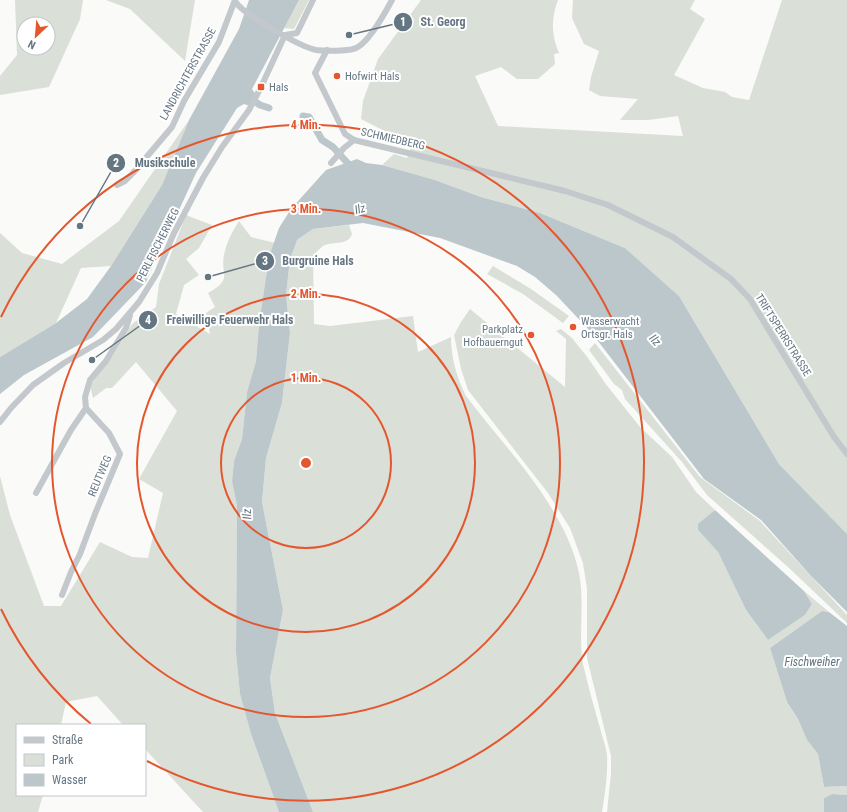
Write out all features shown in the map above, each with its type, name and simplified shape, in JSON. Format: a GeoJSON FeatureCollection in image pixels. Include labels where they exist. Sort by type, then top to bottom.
{"type":"FeatureCollection","features":[{"type":"Feature","properties":{"kind":"street"},"geometry":{"type":"LineString","coordinates":[[285,35],[297,33],[313,0]]}},
{"type":"Feature","properties":{"kind":"street"},"geometry":{"type":"LineString","coordinates":[[235,1],[241,9],[285,35],[315,50],[348,50],[358,47],[382,20],[392,0]]}},
{"type":"Feature","properties":{"kind":"street","name":"LANDRICHTERSTRASSE"},"geometry":{"type":"LineString","coordinates":[[117,186],[133,173],[172,127],[184,100],[219,42],[235,1]]}},
{"type":"Feature","properties":{"kind":"street","name":"PERLFISCHERWEG"},"geometry":{"type":"LineString","coordinates":[[0,422],[33,385],[64,363],[103,340],[116,330],[132,310],[157,273],[174,233],[203,178],[222,147],[249,110],[285,35]]}},
{"type":"Feature","properties":{"kind":"street","name":"SCHMIEDBERG"},"geometry":{"type":"LineString","coordinates":[[327,50],[315,73],[345,134],[354,140],[458,165]]}},
{"type":"Feature","properties":{"kind":"street"},"geometry":{"type":"LineString","coordinates":[[331,163],[344,148],[354,140]]}},
{"type":"Feature","properties":{"kind":"street","name":"TRIFTSPERRSTRASSE"},"geometry":{"type":"LineString","coordinates":[[458,165],[565,191],[608,205],[673,237],[707,260],[731,279],[750,299],[834,437],[847,454]]}},
{"type":"Feature","properties":{"kind":"street"},"geometry":{"type":"LineString","coordinates":[[36,493],[71,430],[86,408],[85,397],[90,380],[106,361],[120,338],[132,310]]}},
{"type":"Feature","properties":{"kind":"street","name":"REUTWEG"},"geometry":{"type":"LineString","coordinates":[[62,595],[120,454],[109,433],[86,408]]}},
{"type":"Feature","properties":{"kind":"green space"},"geometry":{"type":"Polygon","coordinates":[[[15,0],[83,0],[80,19],[49,87],[0,95],[0,76],[16,56],[56,56],[56,16],[16,16],[16,28],[15,0]]]}},
{"type":"Feature","properties":{"kind":"green space"},"geometry":{"type":"Polygon","coordinates":[[[106,0],[195,0],[185,61],[130,9],[106,0]]]}},
{"type":"Feature","properties":{"kind":"green space"},"geometry":{"type":"Polygon","coordinates":[[[299,0],[309,0],[294,29],[284,28],[299,0]]]}},
{"type":"Feature","properties":{"kind":"green space"},"geometry":{"type":"Polygon","coordinates":[[[421,0],[558,0],[553,20],[554,40],[559,53],[554,54],[555,64],[538,79],[517,79],[501,67],[475,76],[498,126],[683,136],[678,116],[648,120],[620,120],[638,99],[600,96],[589,90],[591,77],[599,51],[584,44],[572,18],[573,0],[695,0],[690,9],[705,19],[674,75],[703,88],[725,92],[732,97],[749,100],[782,0],[847,0],[847,534],[779,464],[679,296],[625,248],[540,213],[481,197],[435,180],[382,165],[394,154],[407,158],[412,145],[361,119],[363,101],[378,59],[421,0]]]}},
{"type":"Feature","properties":{"kind":"green space"},"geometry":{"type":"Polygon","coordinates":[[[189,120],[162,185],[111,266],[81,268],[56,323],[0,357],[0,233],[22,253],[62,264],[119,221],[189,120]]]}},
{"type":"Feature","properties":{"kind":"green space"},"geometry":{"type":"Polygon","coordinates":[[[186,215],[212,225],[199,248],[186,259],[199,275],[184,285],[176,314],[210,334],[206,313],[215,307],[208,293],[221,284],[223,280],[225,250],[239,221],[251,237],[275,243],[269,257],[259,324],[256,361],[247,392],[242,439],[234,461],[232,481],[237,506],[236,653],[240,694],[251,734],[279,812],[203,812],[146,750],[146,724],[122,724],[97,696],[66,702],[61,724],[16,724],[16,796],[43,796],[38,812],[0,812],[0,476],[10,515],[44,606],[61,606],[100,542],[132,557],[148,558],[163,493],[139,479],[177,411],[136,362],[112,388],[106,388],[93,398],[90,385],[112,357],[132,324],[156,307],[159,284],[186,215]]]}},
{"type":"Feature","properties":{"kind":"green space"},"geometry":{"type":"Polygon","coordinates":[[[349,225],[352,234],[347,241],[327,244],[313,255],[314,324],[330,326],[413,316],[418,352],[451,337],[455,368],[466,396],[516,458],[548,502],[572,549],[581,584],[581,642],[583,664],[607,755],[607,776],[602,812],[313,812],[275,713],[270,678],[283,610],[262,502],[266,458],[282,403],[290,333],[286,295],[290,259],[293,249],[297,240],[313,229],[349,225]]]}},
{"type":"Feature","properties":{"kind":"green space"},"geometry":{"type":"Polygon","coordinates":[[[493,266],[531,289],[569,316],[563,323],[523,294],[487,274],[493,266]]]}},
{"type":"Feature","properties":{"kind":"green space"},"geometry":{"type":"Polygon","coordinates":[[[470,309],[565,387],[566,339],[556,331],[561,329],[572,338],[640,427],[672,457],[696,492],[715,510],[699,524],[698,530],[718,552],[746,610],[768,640],[805,615],[812,604],[804,591],[829,612],[822,611],[770,648],[787,702],[798,719],[807,740],[818,754],[824,787],[847,786],[847,795],[832,794],[824,798],[824,812],[607,812],[611,773],[611,756],[587,658],[587,589],[583,563],[570,528],[548,493],[468,390],[461,369],[454,335],[470,309]]]}},
{"type":"Feature","properties":{"kind":"green space"},"geometry":{"type":"Polygon","coordinates":[[[595,343],[700,477],[760,521],[847,615],[847,623],[789,568],[707,495],[682,462],[625,399],[622,390],[614,384],[589,350],[595,343]]]}},
{"type":"Feature","properties":{"kind":"water"},"geometry":{"type":"Polygon","coordinates":[[[249,0],[299,0],[252,89],[256,95],[250,106],[244,104],[237,108],[196,173],[146,282],[93,337],[24,375],[0,394],[0,357],[56,323],[87,299],[111,266],[162,185],[189,120],[239,29],[249,0]]]}},
{"type":"Feature","properties":{"kind":"water","name":"Ilz"},"geometry":{"type":"Polygon","coordinates":[[[357,159],[366,163],[382,165],[435,180],[481,197],[540,213],[625,248],[679,296],[779,464],[847,534],[847,612],[811,576],[761,520],[704,479],[591,332],[556,295],[535,277],[517,266],[440,238],[363,223],[313,229],[297,240],[290,259],[286,295],[290,333],[282,403],[266,458],[262,502],[283,610],[270,678],[275,713],[313,812],[279,812],[251,734],[240,694],[236,653],[237,506],[232,481],[234,461],[242,439],[247,392],[256,361],[259,324],[269,257],[279,228],[291,209],[326,170],[357,159]]]}},
{"type":"Feature","properties":{"kind":"water","name":"Fischweiher"},"geometry":{"type":"Polygon","coordinates":[[[715,510],[804,591],[812,604],[805,615],[768,640],[746,610],[718,552],[698,530],[698,524],[715,510]]]}},
{"type":"Feature","properties":{"kind":"water","name":"Fischweiher"},"geometry":{"type":"Polygon","coordinates":[[[822,611],[829,612],[847,626],[847,786],[824,787],[818,754],[807,740],[798,719],[787,702],[770,648],[822,611]]]}},
{"type":"Feature","properties":{"kind":"water"},"geometry":{"type":"Polygon","coordinates":[[[832,794],[847,795],[847,812],[824,812],[824,798],[832,794]]]}},
{"type":"Feature","properties":{"kind":"waterway"},"geometry":{"type":"LineString","coordinates":[[248,97],[260,105],[269,108]]}},
{"type":"Feature","properties":{"kind":"waterway"},"geometry":{"type":"LineString","coordinates":[[303,116],[309,117],[322,140],[333,147],[353,169]]}},
{"type":"Feature","properties":{"kind":"place","name":"St. Georg"},"geometry":{"type":"Point","coordinates":[349,35]}},
{"type":"Feature","properties":{"kind":"place","name":"Hofwirt Hals"},"geometry":{"type":"Point","coordinates":[337,76]}},
{"type":"Feature","properties":{"kind":"place","name":"Hals"},"geometry":{"type":"Point","coordinates":[261,87]}},
{"type":"Feature","properties":{"kind":"place","name":"Musikschule"},"geometry":{"type":"Point","coordinates":[80,226]}},
{"type":"Feature","properties":{"kind":"place","name":"Burgruine Hals"},"geometry":{"type":"Point","coordinates":[208,277]}},
{"type":"Feature","properties":{"kind":"place","name":"Wasserwacht Ortsgr. Hals"},"geometry":{"type":"Point","coordinates":[573,327]}},
{"type":"Feature","properties":{"kind":"place","name":"Parkplatz Hofbauerngut"},"geometry":{"type":"Point","coordinates":[531,335]}},
{"type":"Feature","properties":{"kind":"place","name":"Freiwillige Feuerwehr Hals"},"geometry":{"type":"Point","coordinates":[92,360]}}]}
